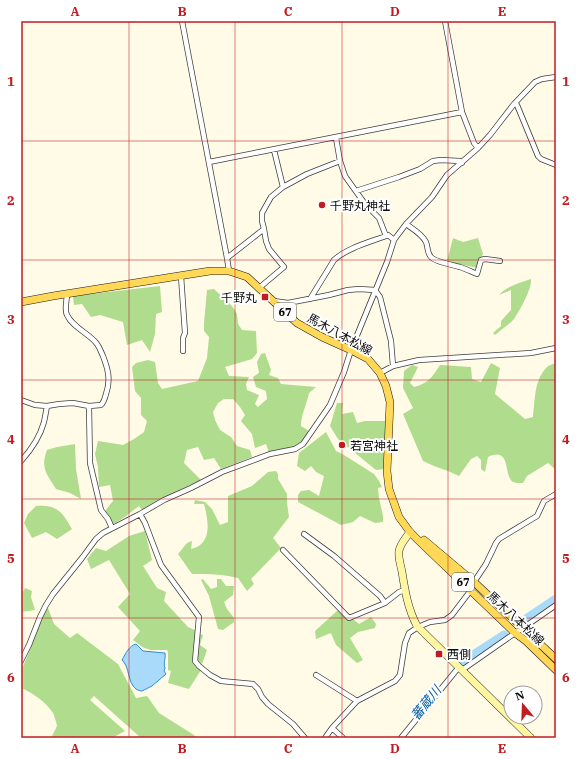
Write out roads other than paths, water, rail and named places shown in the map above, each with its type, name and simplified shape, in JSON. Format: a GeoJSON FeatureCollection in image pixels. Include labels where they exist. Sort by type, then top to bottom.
{"type":"FeatureCollection","features":[{"type":"Feature","properties":{"kind":"main road","name":"馬木八本松線"},"geometry":{"type":"LineString","coordinates":[[21,302],[210,271],[229,271],[247,277],[297,323],[368,359],[380,373],[386,386],[390,402],[387,472],[389,489],[399,517],[410,532],[515,633],[526,641],[556,670]]}},
{"type":"Feature","properties":{"kind":"main road","name":"馬木八本松線"},"geometry":{"type":"LineString","coordinates":[[410,532],[423,539],[474,582],[556,659]]}},
{"type":"Feature","properties":{"kind":"street"},"geometry":{"type":"LineString","coordinates":[[182,21],[229,271]]}},
{"type":"Feature","properties":{"kind":"street"},"geometry":{"type":"LineString","coordinates":[[445,21],[462,112],[474,143],[478,148]]}},
{"type":"Feature","properties":{"kind":"street"},"geometry":{"type":"LineString","coordinates":[[21,661],[46,605],[96,539],[112,528],[164,500],[222,472],[270,454],[295,449],[302,444],[330,405],[394,240],[406,224],[432,197],[447,175],[478,148],[515,103],[535,82],[542,79],[556,77]]}},
{"type":"Feature","properties":{"kind":"street"},"geometry":{"type":"LineString","coordinates":[[515,103],[538,156],[541,159],[556,165]]}},
{"type":"Feature","properties":{"kind":"street"},"geometry":{"type":"LineString","coordinates":[[209,162],[462,112]]}},
{"type":"Feature","properties":{"kind":"street"},"geometry":{"type":"LineString","coordinates":[[336,138],[340,161],[345,176],[365,204],[379,218],[386,236]]}},
{"type":"Feature","properties":{"kind":"street"},"geometry":{"type":"LineString","coordinates":[[274,150],[283,187]]}},
{"type":"Feature","properties":{"kind":"street"},"geometry":{"type":"LineString","coordinates":[[356,191],[420,169],[433,161],[441,160],[462,163]]}},
{"type":"Feature","properties":{"kind":"street"},"geometry":{"type":"LineString","coordinates":[[259,288],[284,267],[269,249],[262,221],[262,213],[271,197],[283,187],[307,174],[340,161]]}},
{"type":"Feature","properties":{"kind":"street"},"geometry":{"type":"LineString","coordinates":[[406,224],[423,237],[427,243],[431,257],[441,262],[462,267],[477,274],[481,260],[485,258],[500,261]]}},
{"type":"Feature","properties":{"kind":"street"},"geometry":{"type":"LineString","coordinates":[[227,258],[264,229]]}},
{"type":"Feature","properties":{"kind":"street"},"geometry":{"type":"LineString","coordinates":[[310,298],[334,260],[338,257],[388,235],[394,240]]}},
{"type":"Feature","properties":{"kind":"street"},"geometry":{"type":"LineString","coordinates":[[181,276],[185,333],[183,338],[183,351]]}},
{"type":"Feature","properties":{"kind":"street"},"geometry":{"type":"LineString","coordinates":[[273,301],[288,303],[348,290],[375,290]]}},
{"type":"Feature","properties":{"kind":"street"},"geometry":{"type":"LineString","coordinates":[[375,290],[380,297],[391,341],[393,366]]}},
{"type":"Feature","properties":{"kind":"street"},"geometry":{"type":"LineString","coordinates":[[21,400],[35,405],[47,406],[73,403],[88,406],[101,405],[104,402],[108,388],[109,376],[106,366],[97,344],[75,326],[66,314],[66,294]]}},
{"type":"Feature","properties":{"kind":"street"},"geometry":{"type":"LineString","coordinates":[[380,373],[393,366],[419,360],[531,353],[556,348]]}},
{"type":"Feature","properties":{"kind":"street"},"geometry":{"type":"LineString","coordinates":[[21,461],[33,448],[44,423],[47,406]]}},
{"type":"Feature","properties":{"kind":"street"},"geometry":{"type":"LineString","coordinates":[[88,406],[90,464],[100,510],[108,519],[112,528]]}},
{"type":"Feature","properties":{"kind":"street"},"geometry":{"type":"LineString","coordinates":[[474,582],[486,564],[496,543],[537,516],[544,501],[556,494]]}},
{"type":"Feature","properties":{"kind":"street"},"geometry":{"type":"LineString","coordinates":[[140,514],[161,565],[199,617],[195,660],[199,666],[210,675],[221,681],[253,684],[258,688],[262,697],[268,704],[293,724],[304,738]]}},
{"type":"Feature","properties":{"kind":"street"},"geometry":{"type":"LineString","coordinates":[[410,532],[399,551],[406,597],[413,618],[418,627],[531,738]]}},
{"type":"Feature","properties":{"kind":"street"},"geometry":{"type":"LineString","coordinates":[[304,534],[334,556],[380,596],[385,603]]}},
{"type":"Feature","properties":{"kind":"street"},"geometry":{"type":"LineString","coordinates":[[283,550],[349,618],[385,603],[399,592],[405,590]]}},
{"type":"Feature","properties":{"kind":"street"},"geometry":{"type":"LineString","coordinates":[[325,738],[332,728],[357,701],[395,681],[400,674],[408,633],[430,622],[445,620],[452,615],[471,590]]}},
{"type":"Feature","properties":{"kind":"street"},"geometry":{"type":"LineString","coordinates":[[401,738],[461,669],[556,606]]}},
{"type":"Feature","properties":{"kind":"street"},"geometry":{"type":"LineString","coordinates":[[316,675],[357,701]]}},
{"type":"Feature","properties":{"kind":"street"},"geometry":{"type":"LineString","coordinates":[[332,728],[343,738]]}},
{"type":"Feature","properties":{"kind":"water"},"geometry":{"type":"Polygon","coordinates":[[[136,644],[143,651],[165,653],[164,671],[166,674],[152,686],[142,691],[133,686],[125,663],[122,660],[126,652],[136,644]]]}},
{"type":"Feature","properties":{"kind":"waterway","name":"蕃蔵川"},"geometry":{"type":"LineString","coordinates":[[526,619],[556,599]]}},
{"type":"Feature","properties":{"kind":"waterway","name":"蕃蔵川"},"geometry":{"type":"LineString","coordinates":[[464,661],[504,635]]}},
{"type":"Feature","properties":{"kind":"place","name":"千野丸神社"},"geometry":{"type":"Point","coordinates":[322,205]}},
{"type":"Feature","properties":{"kind":"place","name":"千野丸"},"geometry":{"type":"Point","coordinates":[265,297]}},
{"type":"Feature","properties":{"kind":"place","name":"若宮神社"},"geometry":{"type":"Point","coordinates":[342,445]}},
{"type":"Feature","properties":{"kind":"place","name":"西側"},"geometry":{"type":"Point","coordinates":[439,654]}}]}
